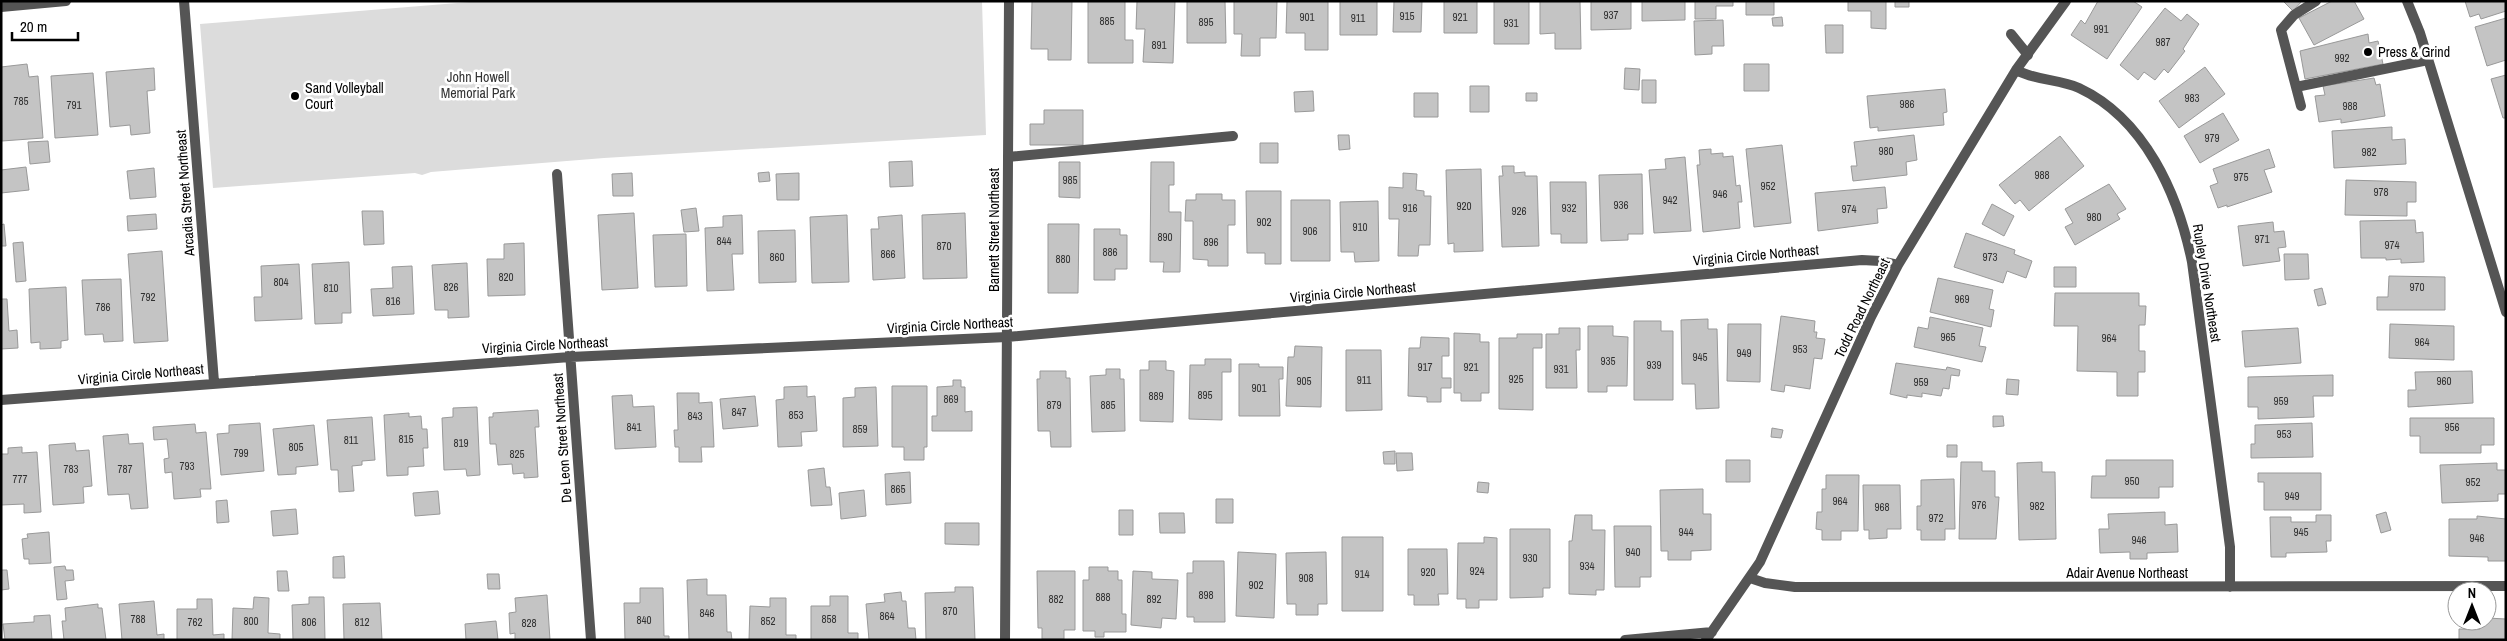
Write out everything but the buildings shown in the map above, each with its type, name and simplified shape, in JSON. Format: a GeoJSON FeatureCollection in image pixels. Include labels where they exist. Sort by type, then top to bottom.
{"type":"FeatureCollection","features":[{"type":"Feature","properties":{"kind":"street"},"geometry":{"type":"LineString","coordinates":[[1,7],[66,1]]}},
{"type":"Feature","properties":{"kind":"street","name":"Arcadia Street Northeast"},"geometry":{"type":"LineString","coordinates":[[184,1],[214,382]]}},
{"type":"Feature","properties":{"kind":"street","name":"Barnett Street Northeast"},"geometry":{"type":"LineString","coordinates":[[1005,640],[1009,1]]}},
{"type":"Feature","properties":{"kind":"street","name":"Todd Road Northeast"},"geometry":{"type":"LineString","coordinates":[[1709,636],[1760,562],[1871,317],[1898,265],[2016,70],[2066,1]]}},
{"type":"Feature","properties":{"kind":"street"},"geometry":{"type":"LineString","coordinates":[[2301,106],[2281,30],[2294,15],[2316,1]]}},
{"type":"Feature","properties":{"kind":"street"},"geometry":{"type":"LineString","coordinates":[[2407,1],[2428,60],[2506,312]]}},
{"type":"Feature","properties":{"kind":"street"},"geometry":{"type":"LineString","coordinates":[[2012,34],[2028,54]]}},
{"type":"Feature","properties":{"kind":"street"},"geometry":{"type":"LineString","coordinates":[[2296,87],[2428,60]]}},
{"type":"Feature","properties":{"kind":"street","name":"Rupley Drive Northeast"},"geometry":{"type":"LineString","coordinates":[[2016,70],[2031,78],[2077,87],[2106,102],[2146,147],[2163,174],[2175,200],[2186,230],[2192,262],[2230,547],[2230,587]]}},
{"type":"Feature","properties":{"kind":"street"},"geometry":{"type":"LineString","coordinates":[[1008,157],[1233,136]]}},
{"type":"Feature","properties":{"kind":"street","name":"De Leon Street Northeast"},"geometry":{"type":"LineString","coordinates":[[557,174],[592,640]]}},
{"type":"Feature","properties":{"kind":"street","name":"Virginia Circle Northeast"},"geometry":{"type":"LineString","coordinates":[[1,400],[214,382],[570,356],[1007,337],[1862,260],[1880,260],[1898,265]]}},
{"type":"Feature","properties":{"kind":"street","name":"Adair Avenue Northeast"},"geometry":{"type":"LineString","coordinates":[[1750,578],[1764,583],[1795,587],[2506,586]]}},
{"type":"Feature","properties":{"kind":"street"},"geometry":{"type":"LineString","coordinates":[[1625,640],[1709,636]]}},
{"type":"Feature","properties":{"kind":"green space","name":"John Howell Memorial Park"},"geometry":{"type":"Polygon","coordinates":[[[482,1],[982,1],[986,135],[604,158],[431,172],[422,175],[415,173],[213,188],[200,24],[482,1]]]}},
{"type":"Feature","properties":{"kind":"place","name":"Press & Grind"},"geometry":{"type":"Point","coordinates":[2368,52]}},
{"type":"Feature","properties":{"kind":"place","name":"Sand Volleyball Court"},"geometry":{"type":"Point","coordinates":[295,96]}}]}
